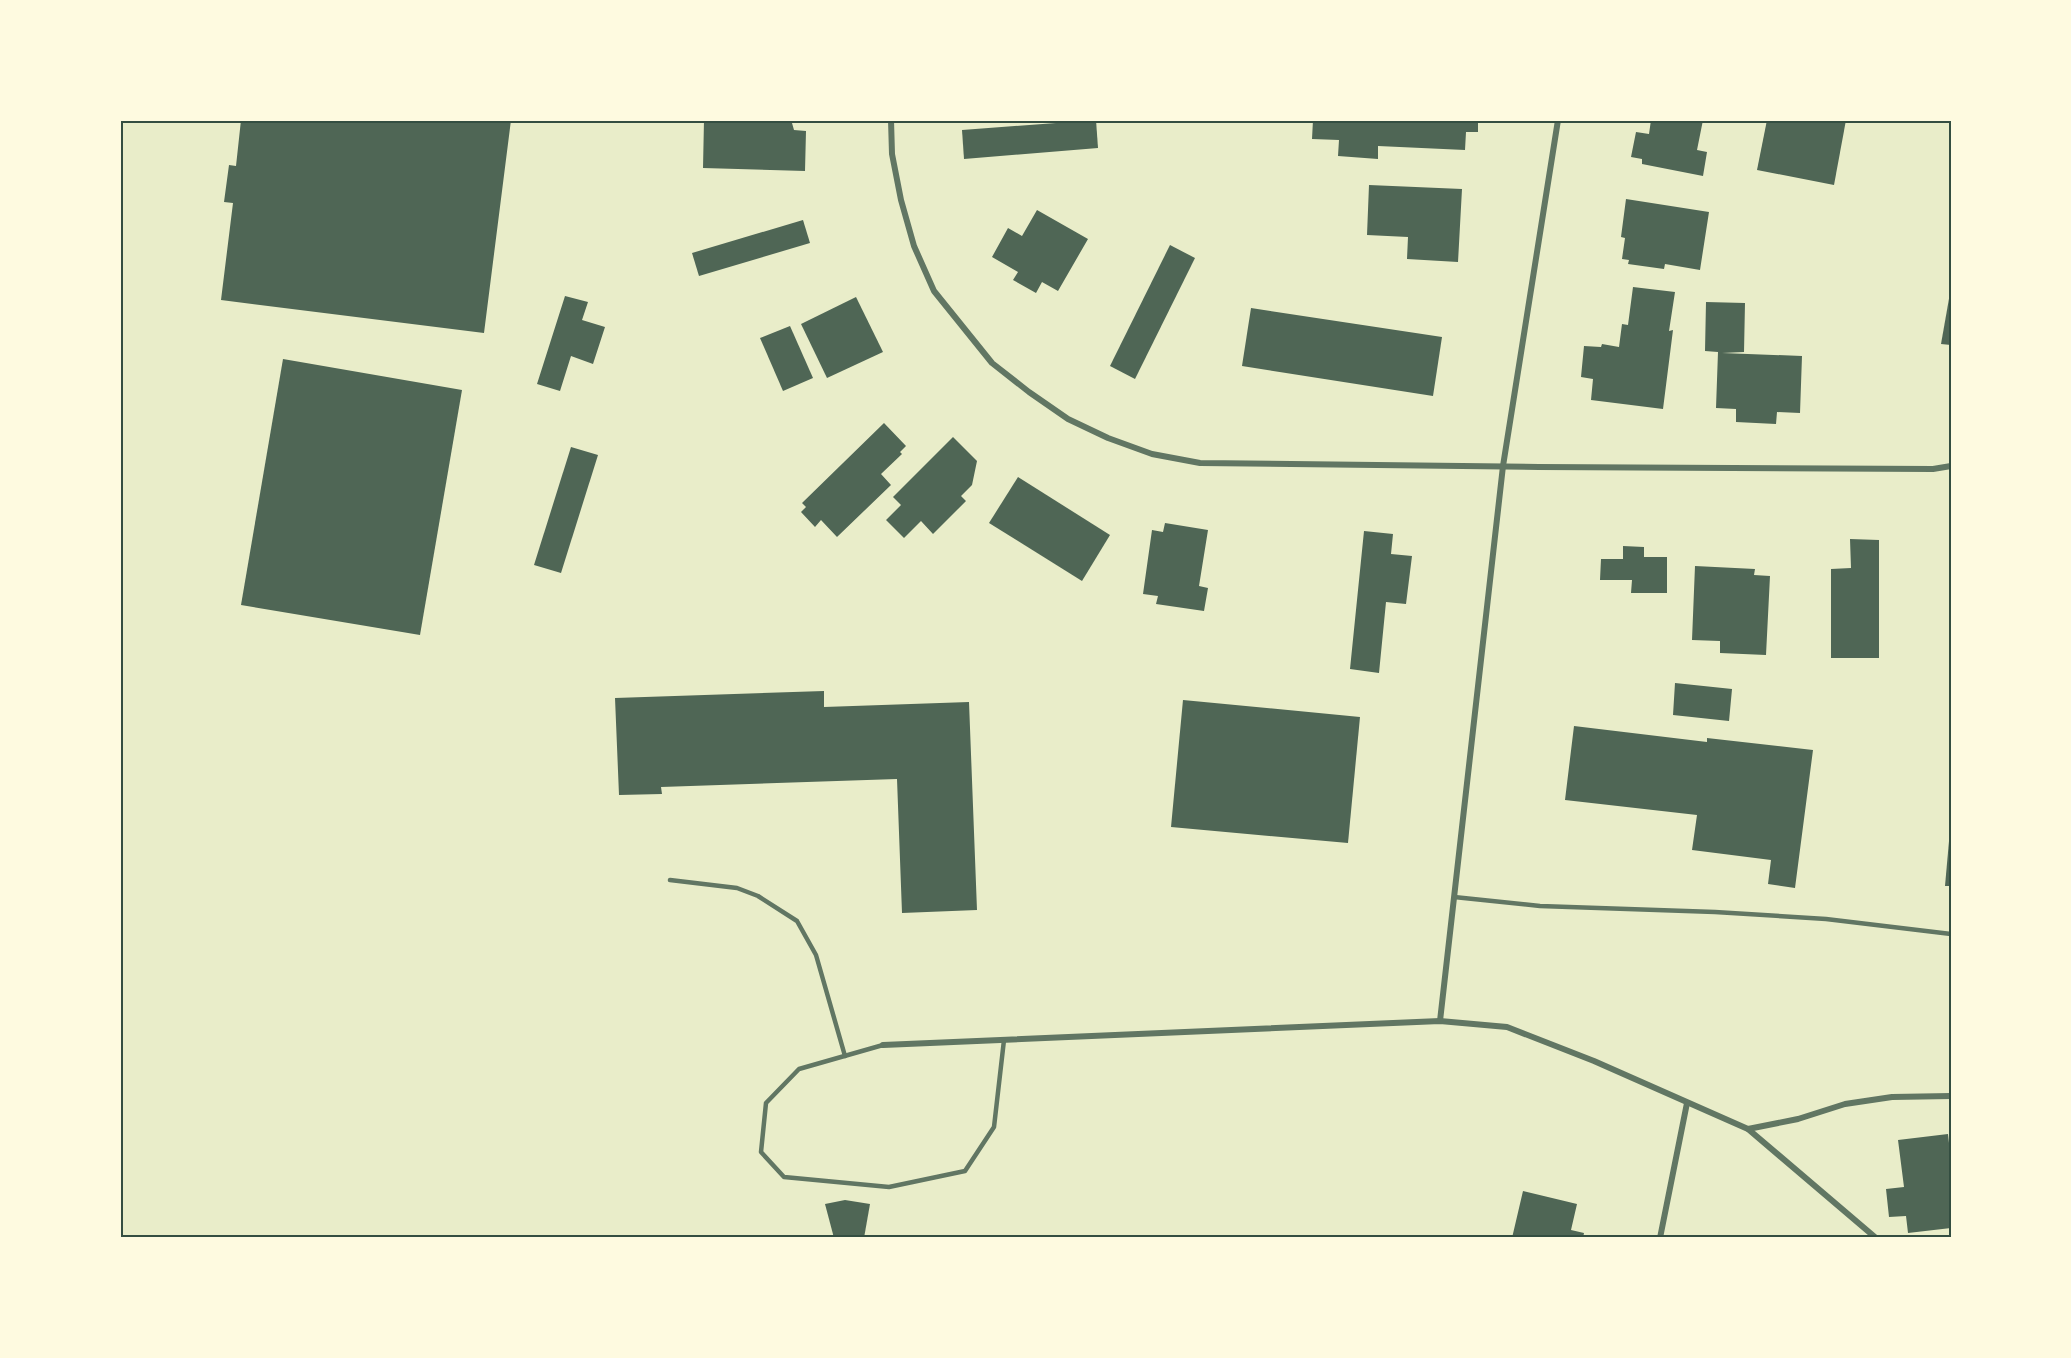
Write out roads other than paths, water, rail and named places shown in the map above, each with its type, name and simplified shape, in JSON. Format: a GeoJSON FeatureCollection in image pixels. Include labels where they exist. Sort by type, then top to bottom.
{"type":"FeatureCollection","features":[{"type":"Feature","properties":{"kind":"street"},"geometry":{"type":"LineString","coordinates":[[891,120],[892,154],[901,200],[914,246],[934,291],[992,363],[1029,392],[1068,419],[1108,438],[1152,454],[1200,463],[1934,470],[1951,466]]}},
{"type":"Feature","properties":{"kind":"street"},"geometry":{"type":"LineString","coordinates":[[1440,1021],[1503,466],[1558,120]]}},
{"type":"Feature","properties":{"kind":"street"},"geometry":{"type":"LineString","coordinates":[[883,1045],[1440,1021],[1507,1027],[1594,1061],[1748,1129],[1876,1238]]}},
{"type":"Feature","properties":{"kind":"street"},"geometry":{"type":"LineString","coordinates":[[1748,1129],[1798,1119],[1845,1104],[1892,1097],[1951,1096]]}},
{"type":"Feature","properties":{"kind":"street"},"geometry":{"type":"LineString","coordinates":[[1660,1238],[1687,1103]]}},
{"type":"Feature","properties":{"kind":"lane"},"geometry":{"type":"LineString","coordinates":[[670,880],[737,888],[758,896],[797,921],[816,955],[845,1056]]}},
{"type":"Feature","properties":{"kind":"lane"},"geometry":{"type":"LineString","coordinates":[[1455,897],[1540,906],[1715,912],[1826,919],[1951,934]]}},
{"type":"Feature","properties":{"kind":"lane"},"geometry":{"type":"LineString","coordinates":[[883,1045],[799,1069],[766,1103],[761,1152],[784,1177],[889,1187],[965,1171],[993,1127],[1004,1040]]}}]}
